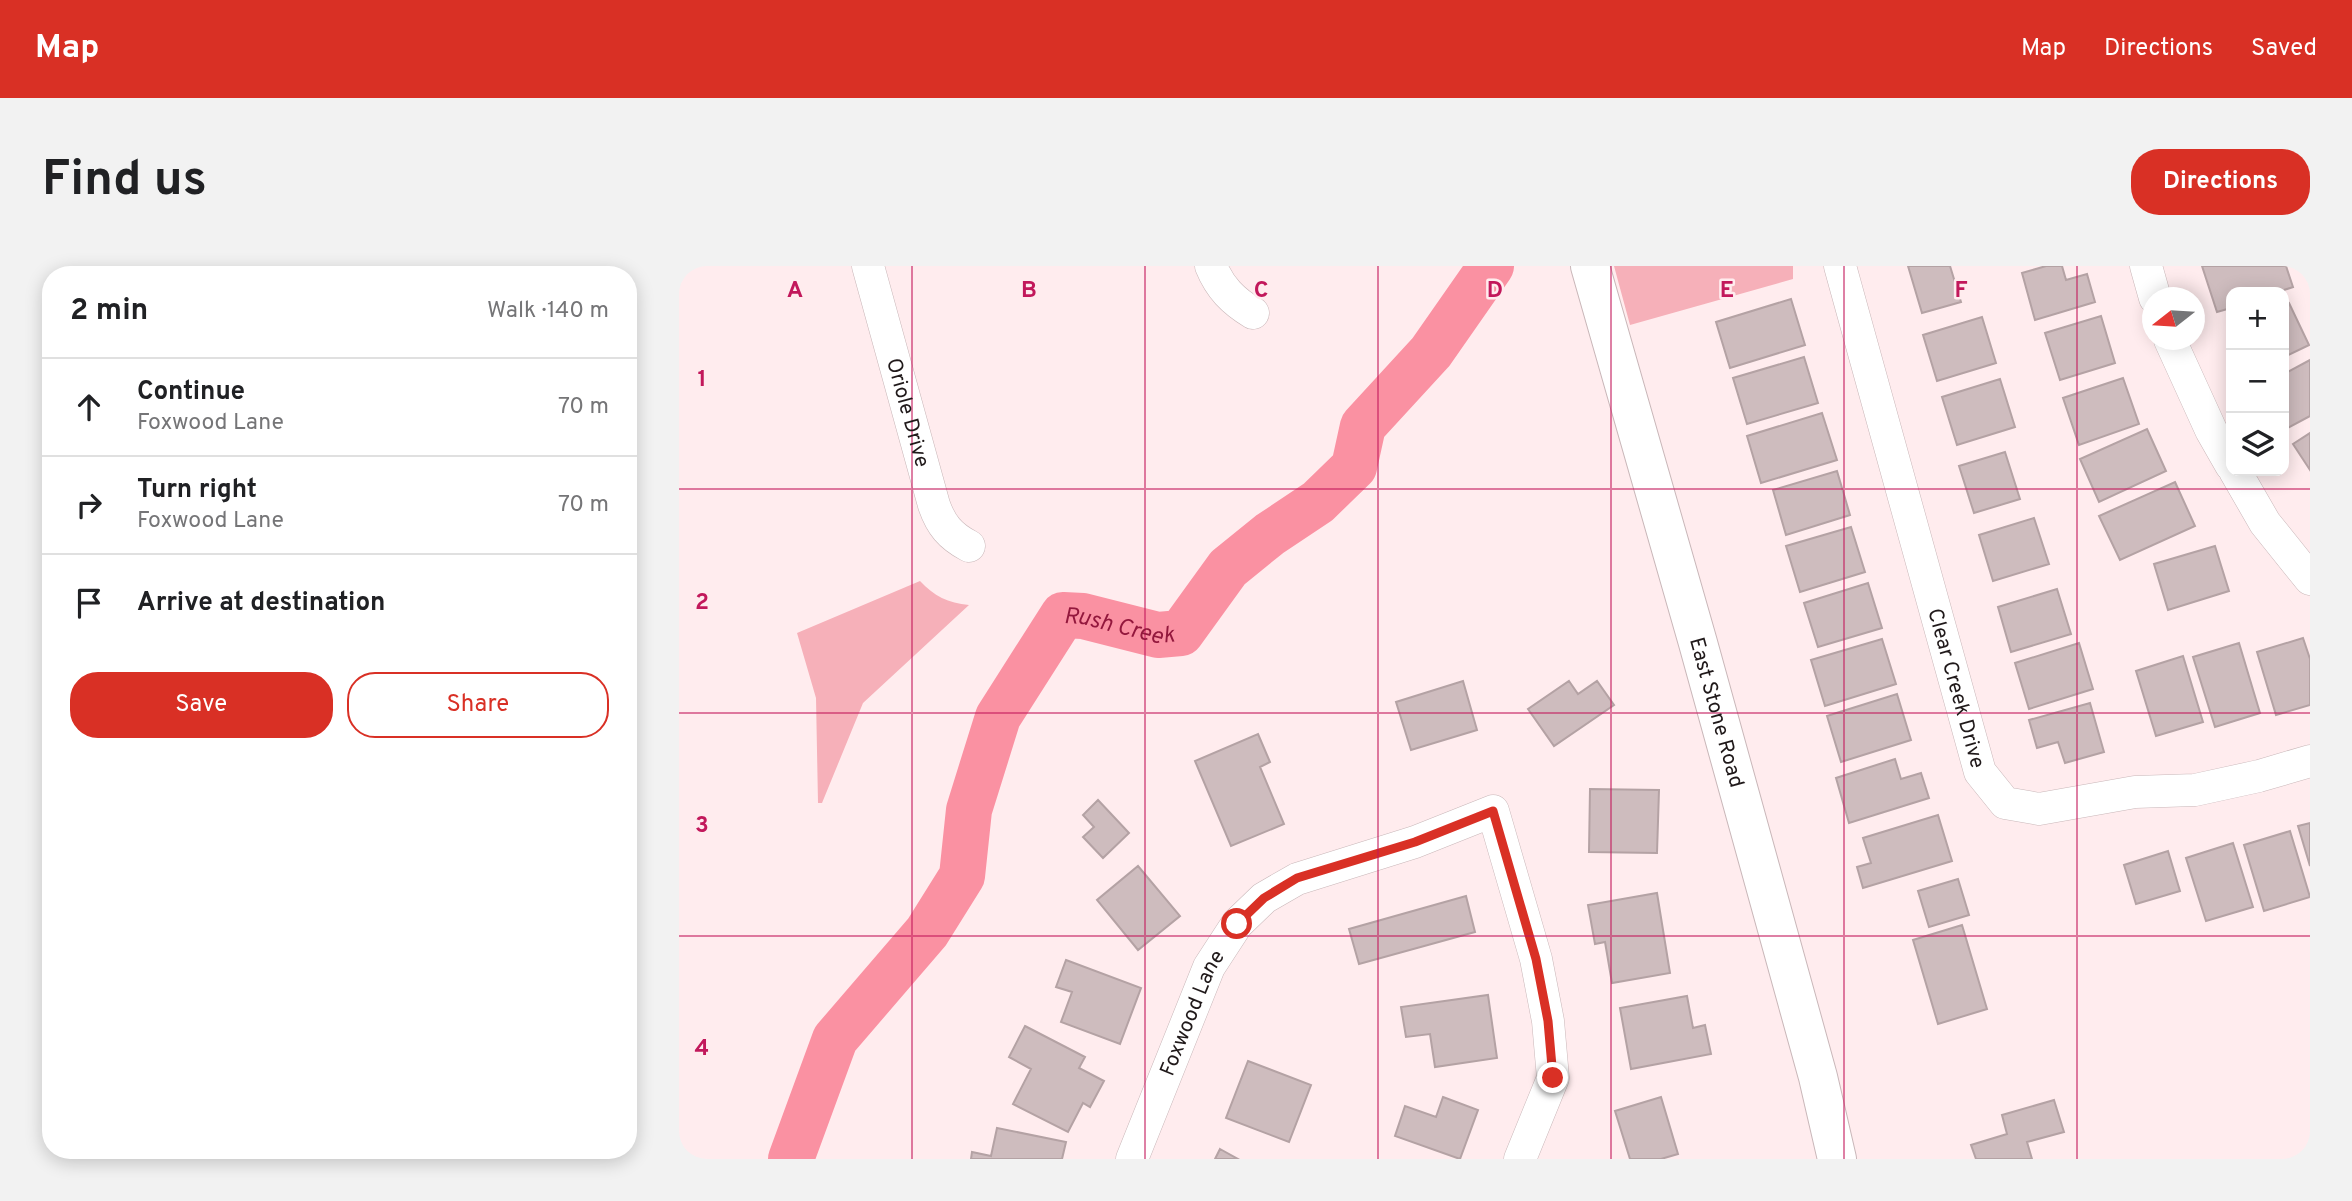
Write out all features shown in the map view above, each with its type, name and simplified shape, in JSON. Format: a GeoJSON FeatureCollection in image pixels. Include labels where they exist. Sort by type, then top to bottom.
{"type":"FeatureCollection","features":[{"type":"Feature","properties":{"kind":"main road","name":"East Stone Road"},"geometry":{"type":"LineString","coordinates":[[1590,266],[1702,656],[1818,1077],[1837,1159]]}},
{"type":"Feature","properties":{"kind":"street","name":"Oriole Drive"},"geometry":{"type":"LineString","coordinates":[[868,266],[937,513],[948,532],[969,546]]}},
{"type":"Feature","properties":{"kind":"street"},"geometry":{"type":"LineString","coordinates":[[1211,266],[1217,281],[1227,294],[1253,313]]}},
{"type":"Feature","properties":{"kind":"street","name":"Clear Creek Drive"},"geometry":{"type":"LineString","coordinates":[[1840,266],[1980,772],[2005,803],[2039,808],[2135,792],[2195,790],[2310,761]]}},
{"type":"Feature","properties":{"kind":"street"},"geometry":{"type":"LineString","coordinates":[[2146,266],[2152,287]]}},
{"type":"Feature","properties":{"kind":"street"},"geometry":{"type":"LineString","coordinates":[[2175,350],[2226,456]]}},
{"type":"Feature","properties":{"kind":"street"},"geometry":{"type":"LineString","coordinates":[[2238,476],[2265,523],[2310,579]]}},
{"type":"Feature","properties":{"kind":"street","name":"Foxwood Lane"},"geometry":{"type":"LineString","coordinates":[[1132,1159],[1209,967],[1237,924],[1264,898],[1297,878],[1415,842],[1493,811],[1536,959],[1548,1021],[1553,1078],[1520,1159]]}},
{"type":"Feature","properties":{"kind":"shaded area"},"geometry":{"type":"Polygon","coordinates":[[[1614,266],[1793,266],[1793,279],[1630,325],[1614,266]]]}},
{"type":"Feature","properties":{"kind":"shaded area"},"geometry":{"type":"Polygon","coordinates":[[[920,581],[942,598],[969,605],[863,703],[822,803],[818,803],[816,698],[797,633],[920,581]]]}},
{"type":"Feature","properties":{"kind":"building"},"geometry":{"type":"Polygon","coordinates":[[[1908,266],[1950,266],[1961,302],[1922,313],[1908,266]]]}},
{"type":"Feature","properties":{"kind":"building"},"geometry":{"type":"Polygon","coordinates":[[[2046,266],[2062,266],[2066,280],[2087,274],[2095,302],[2035,320],[2022,273],[2046,266]]]}},
{"type":"Feature","properties":{"kind":"building"},"geometry":{"type":"Polygon","coordinates":[[[2202,266],[2286,266],[2293,287],[2226,287],[2226,309],[2217,312],[2202,266]]]}},
{"type":"Feature","properties":{"kind":"building"},"geometry":{"type":"Polygon","coordinates":[[[1791,299],[1805,345],[1730,368],[1716,322],[1791,299]]]}},
{"type":"Feature","properties":{"kind":"building"},"geometry":{"type":"Polygon","coordinates":[[[2289,303],[2309,345],[2289,355],[2289,303]]]}},
{"type":"Feature","properties":{"kind":"building"},"geometry":{"type":"Polygon","coordinates":[[[2101,316],[2115,363],[2060,380],[2045,333],[2101,316]]]}},
{"type":"Feature","properties":{"kind":"building"},"geometry":{"type":"Polygon","coordinates":[[[1982,317],[1996,363],[1937,381],[1923,335],[1982,317]]]}},
{"type":"Feature","properties":{"kind":"building"},"geometry":{"type":"Polygon","coordinates":[[[1804,357],[1818,403],[1747,424],[1733,378],[1804,357]]]}},
{"type":"Feature","properties":{"kind":"building"},"geometry":{"type":"Polygon","coordinates":[[[2310,360],[2310,416],[2289,427],[2289,413],[2289,371],[2310,360]]]}},
{"type":"Feature","properties":{"kind":"building"},"geometry":{"type":"Polygon","coordinates":[[[2123,378],[2139,424],[2079,445],[2063,398],[2123,378]]]}},
{"type":"Feature","properties":{"kind":"building"},"geometry":{"type":"Polygon","coordinates":[[[2000,379],[2015,427],[1957,445],[1942,397],[2000,379]]]}},
{"type":"Feature","properties":{"kind":"building"},"geometry":{"type":"Polygon","coordinates":[[[1822,413],[1837,460],[1761,483],[1747,436],[1822,413]]]}},
{"type":"Feature","properties":{"kind":"building"},"geometry":{"type":"Polygon","coordinates":[[[2147,429],[2166,471],[2099,502],[2080,459],[2147,429]]]}},
{"type":"Feature","properties":{"kind":"building"},"geometry":{"type":"Polygon","coordinates":[[[2310,433],[2310,470],[2293,444],[2310,433]]]}},
{"type":"Feature","properties":{"kind":"building"},"geometry":{"type":"Polygon","coordinates":[[[2005,452],[2020,499],[1974,513],[1959,466],[2005,452]]]}},
{"type":"Feature","properties":{"kind":"building"},"geometry":{"type":"Polygon","coordinates":[[[1837,471],[1850,515],[1786,535],[1773,490],[1837,471]]]}},
{"type":"Feature","properties":{"kind":"building"},"geometry":{"type":"Polygon","coordinates":[[[2175,482],[2195,526],[2120,560],[2099,516],[2175,482]]]}},
{"type":"Feature","properties":{"kind":"building"},"geometry":{"type":"Polygon","coordinates":[[[2034,518],[2049,564],[1993,581],[1979,535],[2034,518]]]}},
{"type":"Feature","properties":{"kind":"building"},"geometry":{"type":"Polygon","coordinates":[[[1851,527],[1865,572],[1800,592],[1786,546],[1851,527]]]}},
{"type":"Feature","properties":{"kind":"building"},"geometry":{"type":"Polygon","coordinates":[[[2215,546],[2229,591],[2168,610],[2154,564],[2215,546]]]}},
{"type":"Feature","properties":{"kind":"building"},"geometry":{"type":"Polygon","coordinates":[[[1868,583],[1882,628],[1818,647],[1804,603],[1868,583]]]}},
{"type":"Feature","properties":{"kind":"building"},"geometry":{"type":"Polygon","coordinates":[[[2057,589],[2071,634],[2011,652],[1998,607],[2057,589]]]}},
{"type":"Feature","properties":{"kind":"building"},"geometry":{"type":"Polygon","coordinates":[[[2303,638],[2310,659],[2310,705],[2276,715],[2257,652],[2303,638]]]}},
{"type":"Feature","properties":{"kind":"building"},"geometry":{"type":"Polygon","coordinates":[[[1882,639],[1896,684],[1825,706],[1811,660],[1882,639]]]}},
{"type":"Feature","properties":{"kind":"building"},"geometry":{"type":"Polygon","coordinates":[[[2079,643],[2093,689],[2029,709],[2015,663],[2079,643]]]}},
{"type":"Feature","properties":{"kind":"building"},"geometry":{"type":"Polygon","coordinates":[[[2239,643],[2260,713],[2215,727],[2193,657],[2239,643]]]}},
{"type":"Feature","properties":{"kind":"building"},"geometry":{"type":"Polygon","coordinates":[[[2183,656],[2203,722],[2156,736],[2136,671],[2183,656]]]}},
{"type":"Feature","properties":{"kind":"building"},"geometry":{"type":"Polygon","coordinates":[[[1463,681],[1477,730],[1411,750],[1396,702],[1463,681]]]}},
{"type":"Feature","properties":{"kind":"building"},"geometry":{"type":"Polygon","coordinates":[[[1569,681],[1578,694],[1597,681],[1614,705],[1554,746],[1528,709],[1569,681]]]}},
{"type":"Feature","properties":{"kind":"building"},"geometry":{"type":"Polygon","coordinates":[[[1897,694],[1911,740],[1841,762],[1827,716],[1897,694]]]}},
{"type":"Feature","properties":{"kind":"building"},"geometry":{"type":"Polygon","coordinates":[[[2090,703],[2104,752],[2065,763],[2058,742],[2037,748],[2029,720],[2090,703]]]}},
{"type":"Feature","properties":{"kind":"building"},"geometry":{"type":"Polygon","coordinates":[[[1258,734],[1270,762],[1260,767],[1284,824],[1231,846],[1195,761],[1258,734]]]}},
{"type":"Feature","properties":{"kind":"building"},"geometry":{"type":"Polygon","coordinates":[[[1895,759],[1901,779],[1921,773],[1929,798],[1849,823],[1836,778],[1895,759]]]}},
{"type":"Feature","properties":{"kind":"building"},"geometry":{"type":"Polygon","coordinates":[[[1590,789],[1659,790],[1657,853],[1589,852],[1590,789]]]}},
{"type":"Feature","properties":{"kind":"building"},"geometry":{"type":"Polygon","coordinates":[[[1098,800],[1129,833],[1103,858],[1083,837],[1094,827],[1083,815],[1098,800]]]}},
{"type":"Feature","properties":{"kind":"building"},"geometry":{"type":"Polygon","coordinates":[[[1938,815],[1952,861],[1863,888],[1857,867],[1871,863],[1863,838],[1938,815]]]}},
{"type":"Feature","properties":{"kind":"building"},"geometry":{"type":"Polygon","coordinates":[[[2310,823],[2310,866],[2298,826],[2310,823]]]}},
{"type":"Feature","properties":{"kind":"building"},"geometry":{"type":"Polygon","coordinates":[[[2290,831],[2310,897],[2264,911],[2244,845],[2290,831]]]}},
{"type":"Feature","properties":{"kind":"building"},"geometry":{"type":"Polygon","coordinates":[[[2233,843],[2253,907],[2206,921],[2186,858],[2233,843]]]}},
{"type":"Feature","properties":{"kind":"building"},"geometry":{"type":"Polygon","coordinates":[[[2168,851],[2180,891],[2136,904],[2124,865],[2168,851]]]}},
{"type":"Feature","properties":{"kind":"building"},"geometry":{"type":"Polygon","coordinates":[[[1138,866],[1180,916],[1138,950],[1097,900],[1138,866]]]}},
{"type":"Feature","properties":{"kind":"building"},"geometry":{"type":"Polygon","coordinates":[[[1958,879],[1969,915],[1929,927],[1918,891],[1958,879]]]}},
{"type":"Feature","properties":{"kind":"building"},"geometry":{"type":"Polygon","coordinates":[[[1657,893],[1670,973],[1612,983],[1605,942],[1595,944],[1588,905],[1657,893]]]}},
{"type":"Feature","properties":{"kind":"building"},"geometry":{"type":"Polygon","coordinates":[[[1466,896],[1475,932],[1359,964],[1349,929],[1466,896]]]}},
{"type":"Feature","properties":{"kind":"building"},"geometry":{"type":"Polygon","coordinates":[[[1962,925],[1987,1009],[1938,1024],[1913,940],[1962,925]]]}},
{"type":"Feature","properties":{"kind":"building"},"geometry":{"type":"Polygon","coordinates":[[[1066,960],[1141,988],[1120,1044],[1061,1022],[1072,992],[1056,987],[1066,960]]]}},
{"type":"Feature","properties":{"kind":"building"},"geometry":{"type":"Polygon","coordinates":[[[1488,995],[1497,1058],[1435,1067],[1430,1034],[1406,1037],[1401,1007],[1488,995]]]}},
{"type":"Feature","properties":{"kind":"building"},"geometry":{"type":"Polygon","coordinates":[[[1687,996],[1693,1028],[1705,1025],[1711,1054],[1631,1069],[1620,1008],[1687,996]]]}},
{"type":"Feature","properties":{"kind":"building"},"geometry":{"type":"Polygon","coordinates":[[[1025,1026],[1085,1057],[1079,1068],[1104,1081],[1090,1107],[1083,1103],[1068,1132],[1013,1104],[1031,1069],[1009,1057],[1025,1026]]]}},
{"type":"Feature","properties":{"kind":"building"},"geometry":{"type":"Polygon","coordinates":[[[1248,1061],[1311,1085],[1289,1142],[1226,1118],[1248,1061]]]}},
{"type":"Feature","properties":{"kind":"building"},"geometry":{"type":"Polygon","coordinates":[[[1443,1097],[1478,1110],[1460,1159],[1395,1136],[1405,1106],[1436,1117],[1443,1097]]]}},
{"type":"Feature","properties":{"kind":"building"},"geometry":{"type":"Polygon","coordinates":[[[1661,1097],[1678,1154],[1661,1159],[1630,1159],[1615,1111],[1661,1097]]]}},
{"type":"Feature","properties":{"kind":"building"},"geometry":{"type":"Polygon","coordinates":[[[2054,1100],[2064,1132],[2027,1142],[2032,1159],[1976,1159],[1971,1145],[2007,1134],[2002,1115],[2054,1100]]]}},
{"type":"Feature","properties":{"kind":"building"},"geometry":{"type":"Polygon","coordinates":[[[997,1128],[1066,1142],[1062,1159],[971,1159],[972,1152],[991,1156],[997,1128]]]}},
{"type":"Feature","properties":{"kind":"building"},"geometry":{"type":"Polygon","coordinates":[[[1220,1149],[1238,1159],[1215,1159],[1220,1149]]]}},
{"type":"Feature","properties":{"kind":"waterway","name":"Rush Creek"},"geometry":{"type":"LineString","coordinates":[[791,1159],[835,1039],[927,932],[962,876],[969,810],[998,717],[1063,615],[1083,616],[1158,635],[1181,633],[1228,568],[1270,534],[1318,502],[1354,467],[1363,426],[1431,352],[1491,266]]}},
{"type":"Feature","properties":{"kind":"route"},"geometry":{"type":"LineString","coordinates":[[1237,924],[1264,898],[1297,878],[1415,842],[1493,811],[1536,959],[1548,1021],[1553,1078]]}}]}
